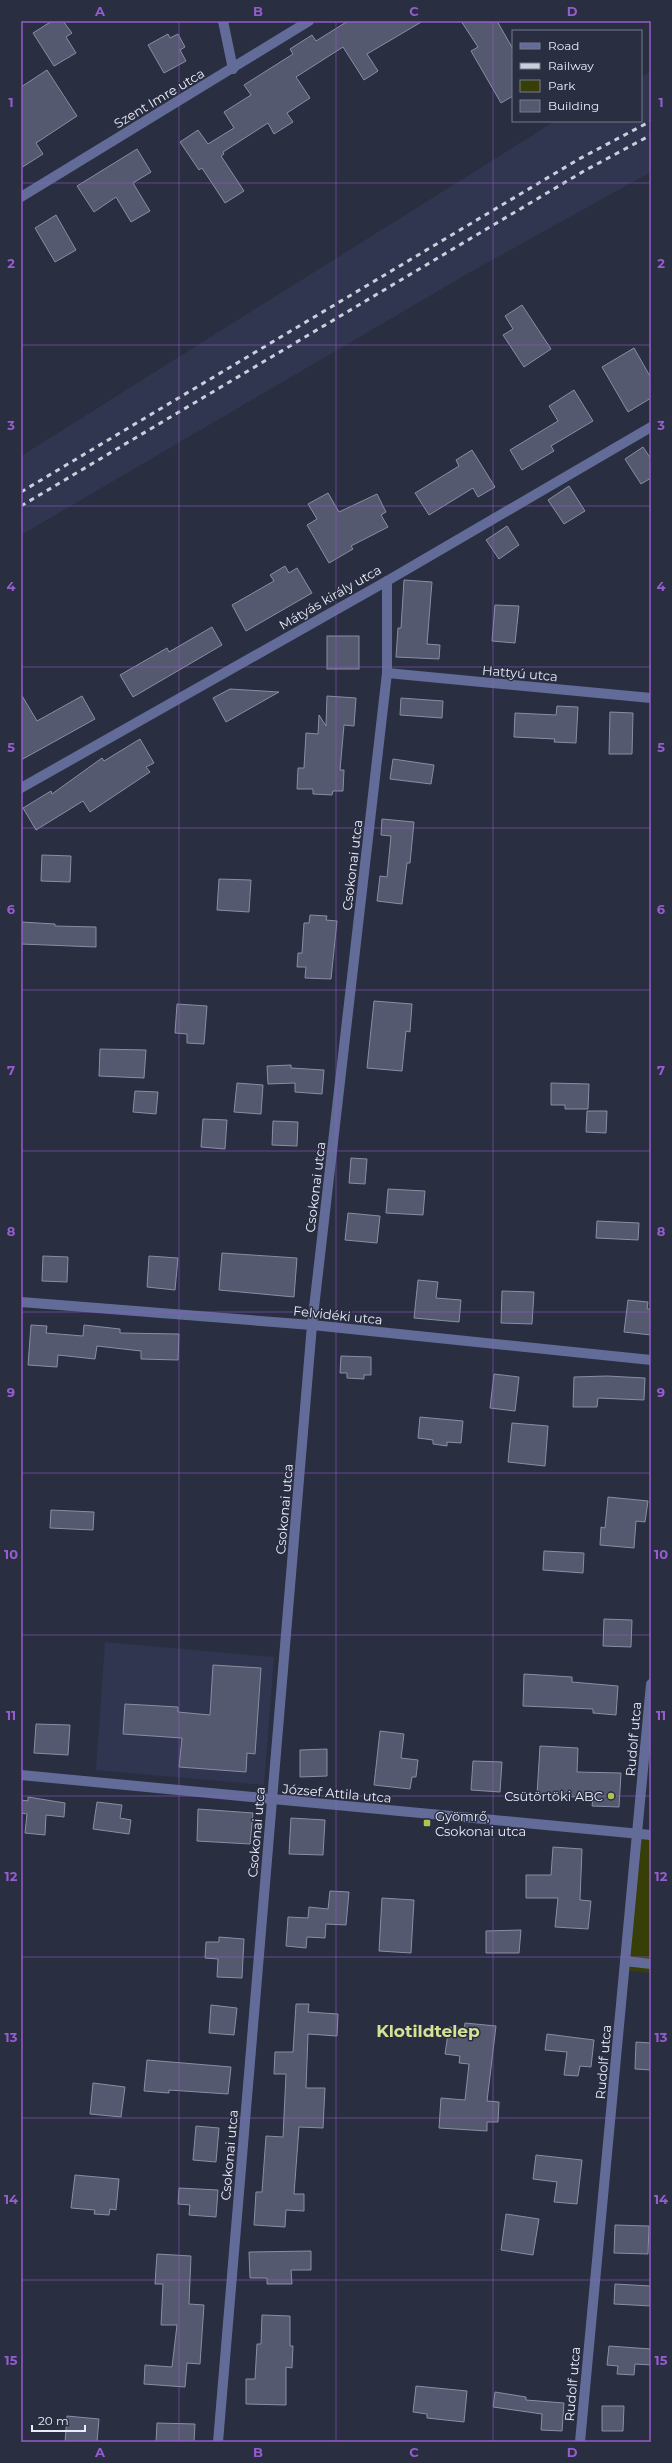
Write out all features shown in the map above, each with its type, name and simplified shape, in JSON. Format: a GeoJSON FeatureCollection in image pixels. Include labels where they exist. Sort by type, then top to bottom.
{"type":"FeatureCollection","features":[{"type":"Feature","properties":{"kind":"street"},"geometry":{"type":"LineString","coordinates":[[223,21],[233,69]]}},
{"type":"Feature","properties":{"kind":"street","name":"Szent Imre utca"},"geometry":{"type":"LineString","coordinates":[[21,197],[233,69],[309,21]]}},
{"type":"Feature","properties":{"kind":"street","name":"Mátyás király utca"},"geometry":{"type":"LineString","coordinates":[[21,788],[387,581],[651,427]]}},
{"type":"Feature","properties":{"kind":"street","name":"Csokonai utca"},"geometry":{"type":"LineString","coordinates":[[218,2442],[312,1325],[387,673],[387,581]]}},
{"type":"Feature","properties":{"kind":"street","name":"Hattyú utca"},"geometry":{"type":"LineString","coordinates":[[387,673],[651,698]]}},
{"type":"Feature","properties":{"kind":"street","name":"Felvidéki utca"},"geometry":{"type":"LineString","coordinates":[[21,1302],[312,1325],[651,1360]]}},
{"type":"Feature","properties":{"kind":"street","name":"Rudolf utca"},"geometry":{"type":"LineString","coordinates":[[580,2442],[651,1684]]}},
{"type":"Feature","properties":{"kind":"street","name":"József Attila utca"},"geometry":{"type":"LineString","coordinates":[[21,1775],[651,1835]]}},
{"type":"Feature","properties":{"kind":"street"},"geometry":{"type":"LineString","coordinates":[[625,1961],[651,1964]]}},
{"type":"Feature","properties":{"kind":"shaded area"},"geometry":{"type":"Polygon","coordinates":[[[651,72],[651,172],[474,270],[21,535],[21,456],[553,122],[642,122],[642,76],[651,72]]]}},
{"type":"Feature","properties":{"kind":"shaded area"},"geometry":{"type":"Polygon","coordinates":[[[105,1642],[274,1657],[264,1785],[96,1770],[105,1642]]]}},
{"type":"Feature","properties":{"kind":"green space"},"geometry":{"type":"Polygon","coordinates":[[[637,1833],[651,1835],[651,1973],[624,1970],[637,1833]]]}},
{"type":"Feature","properties":{"kind":"building"},"geometry":{"type":"Polygon","coordinates":[[[52,21],[63,21],[72,33],[66,37],[76,53],[54,66],[33,33],[52,21]]]}},
{"type":"Feature","properties":{"kind":"building"},"geometry":{"type":"Polygon","coordinates":[[[348,21],[423,21],[367,54],[378,71],[364,80],[343,47],[296,77],[310,98],[287,113],[293,122],[274,134],[268,123],[223,152],[224,154],[221,156],[244,191],[225,203],[202,168],[199,170],[180,142],[198,130],[208,144],[234,128],[224,112],[251,95],[244,85],[293,54],[290,49],[312,35],[316,41],[348,21]]]}},
{"type":"Feature","properties":{"kind":"building"},"geometry":{"type":"Polygon","coordinates":[[[461,21],[497,21],[512,47],[512,97],[501,103],[471,51],[478,47],[461,21]]]}},
{"type":"Feature","properties":{"kind":"building"},"geometry":{"type":"Polygon","coordinates":[[[168,34],[170,38],[178,34],[185,47],[180,50],[186,61],[164,73],[148,45],[168,34]]]}},
{"type":"Feature","properties":{"kind":"building"},"geometry":{"type":"Polygon","coordinates":[[[47,70],[77,116],[36,143],[43,154],[21,168],[21,87],[47,70]]]}},
{"type":"Feature","properties":{"kind":"building"},"geometry":{"type":"Polygon","coordinates":[[[137,149],[151,172],[133,183],[150,211],[131,222],[116,197],[94,212],[77,186],[137,149]]]}},
{"type":"Feature","properties":{"kind":"building"},"geometry":{"type":"Polygon","coordinates":[[[56,215],[76,250],[55,262],[35,228],[56,215]]]}},
{"type":"Feature","properties":{"kind":"building"},"geometry":{"type":"Polygon","coordinates":[[[522,305],[551,349],[524,367],[503,335],[513,329],[505,316],[522,305]]]}},
{"type":"Feature","properties":{"kind":"building"},"geometry":{"type":"Polygon","coordinates":[[[634,348],[651,378],[651,398],[628,412],[602,367],[634,348]]]}},
{"type":"Feature","properties":{"kind":"building"},"geometry":{"type":"Polygon","coordinates":[[[574,390],[593,421],[551,446],[554,451],[522,470],[510,450],[558,421],[549,406],[574,390]]]}},
{"type":"Feature","properties":{"kind":"building"},"geometry":{"type":"Polygon","coordinates":[[[643,447],[651,459],[651,478],[641,484],[625,459],[643,447]]]}},
{"type":"Feature","properties":{"kind":"building"},"geometry":{"type":"Polygon","coordinates":[[[472,450],[495,487],[478,497],[473,488],[429,515],[415,493],[459,466],[456,460],[472,450]]]}},
{"type":"Feature","properties":{"kind":"building"},"geometry":{"type":"Polygon","coordinates":[[[569,486],[585,511],[564,524],[548,500],[569,486]]]}},
{"type":"Feature","properties":{"kind":"building"},"geometry":{"type":"Polygon","coordinates":[[[328,493],[339,512],[377,494],[386,512],[381,515],[388,527],[351,546],[353,549],[329,563],[307,525],[317,519],[308,504],[328,493]]]}},
{"type":"Feature","properties":{"kind":"building"},"geometry":{"type":"Polygon","coordinates":[[[507,526],[519,545],[499,559],[486,540],[507,526]]]}},
{"type":"Feature","properties":{"kind":"building"},"geometry":{"type":"Polygon","coordinates":[[[285,566],[289,573],[297,568],[312,593],[246,631],[232,605],[274,581],[270,575],[285,566]]]}},
{"type":"Feature","properties":{"kind":"building"},"geometry":{"type":"Polygon","coordinates":[[[404,580],[432,582],[427,644],[440,645],[439,659],[396,657],[398,628],[401,628],[404,580]]]}},
{"type":"Feature","properties":{"kind":"building"},"geometry":{"type":"Polygon","coordinates":[[[495,605],[519,606],[515,643],[492,641],[495,605]]]}},
{"type":"Feature","properties":{"kind":"building"},"geometry":{"type":"Polygon","coordinates":[[[212,627],[222,645],[133,697],[120,675],[167,648],[169,652],[212,627]]]}},
{"type":"Feature","properties":{"kind":"building"},"geometry":{"type":"Polygon","coordinates":[[[327,636],[359,636],[359,669],[327,669],[327,636]]]}},
{"type":"Feature","properties":{"kind":"building"},"geometry":{"type":"Polygon","coordinates":[[[230,689],[279,692],[226,722],[213,698],[230,689]]]}},
{"type":"Feature","properties":{"kind":"building"},"geometry":{"type":"Polygon","coordinates":[[[21,694],[37,721],[82,696],[95,719],[21,760],[21,694]]]}},
{"type":"Feature","properties":{"kind":"building"},"geometry":{"type":"Polygon","coordinates":[[[327,696],[356,698],[354,726],[344,725],[340,770],[344,770],[343,791],[333,791],[332,795],[313,794],[313,789],[297,789],[298,768],[304,768],[306,733],[318,734],[319,715],[326,726],[327,696]]]}},
{"type":"Feature","properties":{"kind":"building"},"geometry":{"type":"Polygon","coordinates":[[[401,698],[443,701],[442,718],[400,715],[401,698]]]}},
{"type":"Feature","properties":{"kind":"building"},"geometry":{"type":"Polygon","coordinates":[[[557,706],[578,707],[576,743],[554,742],[555,739],[514,737],[515,713],[556,715],[557,706]]]}},
{"type":"Feature","properties":{"kind":"building"},"geometry":{"type":"Polygon","coordinates":[[[610,712],[633,713],[632,754],[609,754],[610,712]]]}},
{"type":"Feature","properties":{"kind":"building"},"geometry":{"type":"Polygon","coordinates":[[[140,739],[154,763],[146,767],[150,772],[90,812],[83,801],[36,830],[23,808],[51,791],[52,794],[102,758],[104,761],[140,739]]]}},
{"type":"Feature","properties":{"kind":"building"},"geometry":{"type":"Polygon","coordinates":[[[393,759],[434,765],[431,784],[390,779],[393,759]]]}},
{"type":"Feature","properties":{"kind":"building"},"geometry":{"type":"Polygon","coordinates":[[[382,819],[414,822],[410,863],[407,863],[402,904],[377,901],[380,876],[387,877],[391,836],[381,835],[382,819]]]}},
{"type":"Feature","properties":{"kind":"building"},"geometry":{"type":"Polygon","coordinates":[[[42,855],[71,856],[70,882],[41,881],[42,855]]]}},
{"type":"Feature","properties":{"kind":"building"},"geometry":{"type":"Polygon","coordinates":[[[219,879],[251,880],[249,912],[217,910],[219,879]]]}},
{"type":"Feature","properties":{"kind":"building"},"geometry":{"type":"Polygon","coordinates":[[[310,915],[327,916],[326,920],[337,921],[331,979],[305,978],[306,967],[297,967],[298,953],[302,953],[304,923],[309,923],[310,915]]]}},
{"type":"Feature","properties":{"kind":"building"},"geometry":{"type":"Polygon","coordinates":[[[21,922],[55,924],[55,926],[96,927],[96,947],[21,944],[21,922]]]}},
{"type":"Feature","properties":{"kind":"building"},"geometry":{"type":"Polygon","coordinates":[[[374,1001],[412,1004],[410,1032],[406,1031],[402,1071],[367,1068],[374,1001]]]}},
{"type":"Feature","properties":{"kind":"building"},"geometry":{"type":"Polygon","coordinates":[[[177,1004],[207,1006],[204,1044],[187,1043],[187,1034],[175,1033],[177,1004]]]}},
{"type":"Feature","properties":{"kind":"building"},"geometry":{"type":"Polygon","coordinates":[[[100,1049],[146,1050],[144,1078],[99,1076],[100,1049]]]}},
{"type":"Feature","properties":{"kind":"building"},"geometry":{"type":"Polygon","coordinates":[[[291,1065],[291,1068],[324,1070],[322,1094],[295,1092],[295,1083],[268,1084],[267,1066],[291,1065]]]}},
{"type":"Feature","properties":{"kind":"building"},"geometry":{"type":"Polygon","coordinates":[[[237,1083],[263,1085],[261,1114],[234,1112],[237,1083]]]}},
{"type":"Feature","properties":{"kind":"building"},"geometry":{"type":"Polygon","coordinates":[[[551,1083],[589,1084],[588,1109],[565,1109],[565,1105],[551,1105],[551,1083]]]}},
{"type":"Feature","properties":{"kind":"building"},"geometry":{"type":"Polygon","coordinates":[[[135,1091],[158,1092],[156,1114],[133,1112],[135,1091]]]}},
{"type":"Feature","properties":{"kind":"building"},"geometry":{"type":"Polygon","coordinates":[[[587,1111],[607,1111],[606,1133],[586,1132],[587,1111]]]}},
{"type":"Feature","properties":{"kind":"building"},"geometry":{"type":"Polygon","coordinates":[[[203,1119],[227,1120],[225,1149],[201,1147],[203,1119]]]}},
{"type":"Feature","properties":{"kind":"building"},"geometry":{"type":"Polygon","coordinates":[[[273,1121],[298,1122],[297,1146],[272,1145],[273,1121]]]}},
{"type":"Feature","properties":{"kind":"building"},"geometry":{"type":"Polygon","coordinates":[[[351,1158],[367,1159],[365,1184],[349,1183],[351,1158]]]}},
{"type":"Feature","properties":{"kind":"building"},"geometry":{"type":"Polygon","coordinates":[[[388,1189],[425,1191],[423,1215],[386,1213],[388,1189]]]}},
{"type":"Feature","properties":{"kind":"building"},"geometry":{"type":"Polygon","coordinates":[[[348,1213],[380,1216],[377,1243],[345,1240],[348,1213]]]}},
{"type":"Feature","properties":{"kind":"building"},"geometry":{"type":"Polygon","coordinates":[[[597,1221],[639,1223],[638,1240],[596,1238],[597,1221]]]}},
{"type":"Feature","properties":{"kind":"building"},"geometry":{"type":"Polygon","coordinates":[[[222,1253],[297,1258],[294,1297],[219,1290],[222,1253]]]}},
{"type":"Feature","properties":{"kind":"building"},"geometry":{"type":"Polygon","coordinates":[[[43,1256],[68,1257],[67,1282],[42,1281],[43,1256]]]}},
{"type":"Feature","properties":{"kind":"building"},"geometry":{"type":"Polygon","coordinates":[[[149,1256],[178,1258],[175,1290],[147,1287],[149,1256]]]}},
{"type":"Feature","properties":{"kind":"building"},"geometry":{"type":"Polygon","coordinates":[[[418,1280],[438,1282],[436,1298],[461,1300],[459,1322],[414,1318],[418,1280]]]}},
{"type":"Feature","properties":{"kind":"building"},"geometry":{"type":"Polygon","coordinates":[[[502,1291],[534,1292],[532,1324],[501,1323],[502,1291]]]}},
{"type":"Feature","properties":{"kind":"building"},"geometry":{"type":"Polygon","coordinates":[[[628,1300],[648,1302],[647,1309],[651,1309],[651,1335],[624,1332],[628,1300]]]}},
{"type":"Feature","properties":{"kind":"building"},"geometry":{"type":"Polygon","coordinates":[[[31,1325],[47,1326],[46,1333],[83,1336],[84,1325],[120,1329],[120,1333],[179,1334],[178,1360],[141,1359],[141,1351],[97,1346],[95,1359],[58,1355],[57,1367],[28,1365],[31,1325]]]}},
{"type":"Feature","properties":{"kind":"building"},"geometry":{"type":"Polygon","coordinates":[[[341,1356],[371,1357],[371,1375],[364,1375],[364,1379],[347,1378],[347,1373],[340,1373],[341,1356]]]}},
{"type":"Feature","properties":{"kind":"building"},"geometry":{"type":"Polygon","coordinates":[[[494,1374],[519,1377],[515,1411],[490,1408],[494,1374]]]}},
{"type":"Feature","properties":{"kind":"building"},"geometry":{"type":"Polygon","coordinates":[[[607,1376],[645,1378],[644,1400],[598,1398],[597,1407],[573,1407],[574,1377],[607,1376]]]}},
{"type":"Feature","properties":{"kind":"building"},"geometry":{"type":"Polygon","coordinates":[[[420,1417],[463,1421],[461,1443],[447,1442],[447,1446],[433,1444],[433,1440],[418,1438],[420,1417]]]}},
{"type":"Feature","properties":{"kind":"building"},"geometry":{"type":"Polygon","coordinates":[[[512,1423],[548,1426],[545,1466],[508,1462],[512,1423]]]}},
{"type":"Feature","properties":{"kind":"building"},"geometry":{"type":"Polygon","coordinates":[[[608,1497],[648,1501],[645,1522],[636,1521],[634,1548],[600,1545],[601,1527],[605,1528],[608,1497]]]}},
{"type":"Feature","properties":{"kind":"building"},"geometry":{"type":"Polygon","coordinates":[[[51,1510],[94,1512],[93,1530],[50,1528],[51,1510]]]}},
{"type":"Feature","properties":{"kind":"building"},"geometry":{"type":"Polygon","coordinates":[[[544,1551],[584,1553],[583,1573],[543,1570],[544,1551]]]}},
{"type":"Feature","properties":{"kind":"building"},"geometry":{"type":"Polygon","coordinates":[[[604,1619],[632,1620],[631,1647],[603,1646],[604,1619]]]}},
{"type":"Feature","properties":{"kind":"building"},"geometry":{"type":"Polygon","coordinates":[[[213,1665],[261,1668],[255,1754],[247,1753],[246,1772],[179,1767],[182,1738],[123,1734],[125,1704],[178,1707],[178,1712],[210,1715],[213,1665]]]}},
{"type":"Feature","properties":{"kind":"building"},"geometry":{"type":"Polygon","coordinates":[[[524,1674],[572,1677],[572,1682],[618,1686],[616,1715],[593,1713],[593,1709],[523,1706],[524,1674]]]}},
{"type":"Feature","properties":{"kind":"building"},"geometry":{"type":"Polygon","coordinates":[[[36,1724],[70,1725],[68,1755],[34,1753],[36,1724]]]}},
{"type":"Feature","properties":{"kind":"building"},"geometry":{"type":"Polygon","coordinates":[[[380,1731],[404,1734],[401,1758],[418,1760],[416,1777],[412,1777],[410,1789],[374,1785],[380,1731]]]}},
{"type":"Feature","properties":{"kind":"building"},"geometry":{"type":"Polygon","coordinates":[[[540,1746],[578,1748],[577,1772],[621,1773],[619,1807],[592,1806],[593,1798],[537,1795],[540,1746]]]}},
{"type":"Feature","properties":{"kind":"building"},"geometry":{"type":"Polygon","coordinates":[[[327,1749],[327,1776],[300,1777],[300,1750],[327,1749]]]}},
{"type":"Feature","properties":{"kind":"building"},"geometry":{"type":"Polygon","coordinates":[[[473,1761],[502,1762],[500,1792],[471,1790],[473,1761]]]}},
{"type":"Feature","properties":{"kind":"building"},"geometry":{"type":"Polygon","coordinates":[[[28,1797],[65,1803],[64,1817],[46,1815],[45,1835],[25,1833],[27,1814],[21,1813],[21,1800],[28,1801],[28,1797]]]}},
{"type":"Feature","properties":{"kind":"building"},"geometry":{"type":"Polygon","coordinates":[[[97,1802],[122,1805],[120,1818],[131,1820],[129,1834],[93,1829],[97,1802]]]}},
{"type":"Feature","properties":{"kind":"building"},"geometry":{"type":"Polygon","coordinates":[[[198,1809],[253,1813],[250,1844],[197,1841],[198,1809]]]}},
{"type":"Feature","properties":{"kind":"building"},"geometry":{"type":"Polygon","coordinates":[[[291,1818],[325,1820],[323,1855],[289,1854],[291,1818]]]}},
{"type":"Feature","properties":{"kind":"building"},"geometry":{"type":"Polygon","coordinates":[[[553,1847],[582,1849],[580,1900],[591,1901],[588,1929],[555,1927],[558,1898],[526,1898],[526,1875],[551,1875],[553,1847]]]}},
{"type":"Feature","properties":{"kind":"building"},"geometry":{"type":"Polygon","coordinates":[[[330,1891],[349,1892],[346,1925],[326,1924],[325,1938],[307,1937],[306,1948],[286,1946],[288,1917],[308,1918],[309,1907],[328,1909],[330,1891]]]}},
{"type":"Feature","properties":{"kind":"building"},"geometry":{"type":"Polygon","coordinates":[[[382,1898],[414,1900],[411,1953],[379,1951],[382,1898]]]}},
{"type":"Feature","properties":{"kind":"building"},"geometry":{"type":"Polygon","coordinates":[[[521,1930],[519,1953],[486,1953],[486,1931],[521,1930]]]}},
{"type":"Feature","properties":{"kind":"building"},"geometry":{"type":"Polygon","coordinates":[[[219,1937],[244,1939],[242,1978],[217,1977],[218,1959],[205,1958],[206,1942],[219,1942],[219,1937]]]}},
{"type":"Feature","properties":{"kind":"building"},"geometry":{"type":"Polygon","coordinates":[[[296,2004],[309,2004],[308,2012],[338,2014],[337,2036],[308,2034],[306,2088],[325,2088],[323,2128],[299,2127],[294,2194],[304,2194],[304,2211],[286,2210],[285,2227],[254,2225],[256,2192],[262,2192],[266,2136],[283,2137],[286,2074],[274,2074],[275,2052],[293,2052],[296,2004]]]}},
{"type":"Feature","properties":{"kind":"building"},"geometry":{"type":"Polygon","coordinates":[[[211,2005],[237,2008],[234,2035],[209,2033],[211,2005]]]}},
{"type":"Feature","properties":{"kind":"building"},"geometry":{"type":"Polygon","coordinates":[[[465,2023],[496,2026],[487,2101],[499,2102],[498,2122],[487,2122],[487,2131],[439,2128],[441,2098],[465,2100],[469,2064],[459,2063],[460,2056],[445,2054],[449,2027],[464,2029],[465,2023]]]}},
{"type":"Feature","properties":{"kind":"building"},"geometry":{"type":"Polygon","coordinates":[[[547,2034],[594,2040],[591,2067],[580,2066],[578,2076],[564,2075],[567,2052],[545,2050],[547,2034]]]}},
{"type":"Feature","properties":{"kind":"building"},"geometry":{"type":"Polygon","coordinates":[[[636,2042],[651,2043],[651,2070],[635,2069],[636,2042]]]}},
{"type":"Feature","properties":{"kind":"building"},"geometry":{"type":"Polygon","coordinates":[[[147,2060],[231,2067],[228,2094],[169,2090],[169,2093],[144,2091],[147,2060]]]}},
{"type":"Feature","properties":{"kind":"building"},"geometry":{"type":"Polygon","coordinates":[[[93,2083],[125,2087],[121,2117],[90,2114],[93,2083]]]}},
{"type":"Feature","properties":{"kind":"building"},"geometry":{"type":"Polygon","coordinates":[[[196,2126],[219,2128],[216,2162],[193,2160],[196,2126]]]}},
{"type":"Feature","properties":{"kind":"building"},"geometry":{"type":"Polygon","coordinates":[[[536,2155],[582,2160],[577,2204],[554,2202],[557,2182],[533,2179],[536,2155]]]}},
{"type":"Feature","properties":{"kind":"building"},"geometry":{"type":"Polygon","coordinates":[[[75,2175],[119,2179],[116,2210],[110,2209],[109,2215],[94,2214],[95,2210],[71,2208],[75,2175]]]}},
{"type":"Feature","properties":{"kind":"building"},"geometry":{"type":"Polygon","coordinates":[[[179,2188],[218,2190],[216,2217],[189,2215],[190,2205],[178,2204],[179,2188]]]}},
{"type":"Feature","properties":{"kind":"building"},"geometry":{"type":"Polygon","coordinates":[[[506,2214],[539,2219],[533,2255],[501,2250],[506,2214]]]}},
{"type":"Feature","properties":{"kind":"building"},"geometry":{"type":"Polygon","coordinates":[[[615,2225],[649,2226],[648,2254],[614,2253],[615,2225]]]}},
{"type":"Feature","properties":{"kind":"building"},"geometry":{"type":"Polygon","coordinates":[[[311,2251],[311,2270],[291,2270],[292,2284],[267,2284],[267,2278],[250,2278],[249,2252],[311,2251]]]}},
{"type":"Feature","properties":{"kind":"building"},"geometry":{"type":"Polygon","coordinates":[[[157,2254],[191,2256],[189,2304],[204,2305],[200,2364],[187,2363],[185,2387],[144,2384],[145,2365],[172,2367],[177,2325],[161,2325],[163,2284],[155,2284],[157,2254]]]}},
{"type":"Feature","properties":{"kind":"building"},"geometry":{"type":"Polygon","coordinates":[[[615,2284],[651,2286],[651,2306],[614,2304],[615,2284]]]}},
{"type":"Feature","properties":{"kind":"building"},"geometry":{"type":"Polygon","coordinates":[[[262,2315],[290,2316],[290,2346],[293,2346],[292,2368],[286,2367],[286,2405],[246,2404],[246,2379],[255,2379],[257,2344],[261,2344],[262,2315]]]}},
{"type":"Feature","properties":{"kind":"building"},"geometry":{"type":"Polygon","coordinates":[[[609,2346],[651,2349],[651,2365],[635,2364],[634,2375],[617,2374],[618,2366],[607,2365],[609,2346]]]}},
{"type":"Feature","properties":{"kind":"building"},"geometry":{"type":"Polygon","coordinates":[[[416,2386],[467,2391],[464,2422],[427,2418],[427,2414],[413,2412],[416,2386]]]}},
{"type":"Feature","properties":{"kind":"building"},"geometry":{"type":"Polygon","coordinates":[[[495,2392],[526,2397],[526,2400],[564,2403],[562,2431],[541,2430],[542,2414],[493,2407],[495,2392]]]}},
{"type":"Feature","properties":{"kind":"building"},"geometry":{"type":"Polygon","coordinates":[[[602,2406],[624,2406],[623,2431],[602,2431],[602,2406]]]}},
{"type":"Feature","properties":{"kind":"building"},"geometry":{"type":"Polygon","coordinates":[[[67,2416],[99,2419],[97,2442],[65,2442],[67,2416]]]}},
{"type":"Feature","properties":{"kind":"building"},"geometry":{"type":"Polygon","coordinates":[[[157,2423],[195,2424],[194,2442],[156,2442],[157,2423]]]}},
{"type":"Feature","properties":{"kind":"railway"},"geometry":{"type":"LineString","coordinates":[[21,492],[579,159],[651,121]]}},
{"type":"Feature","properties":{"kind":"railway"},"geometry":{"type":"LineString","coordinates":[[21,506],[584,171],[651,135]]}},
{"type":"Feature","properties":{"kind":"place","name":"Csütörtöki ABC"},"geometry":{"type":"Point","coordinates":[611,1796]}},
{"type":"Feature","properties":{"kind":"place","name":"Gyömrő, Csokonai utca"},"geometry":{"type":"Point","coordinates":[427,1823]}},
{"type":"Feature","properties":{"kind":"district","name":"Klotildtelep"},"geometry":{"type":"Point","coordinates":[428,2031]}}]}
